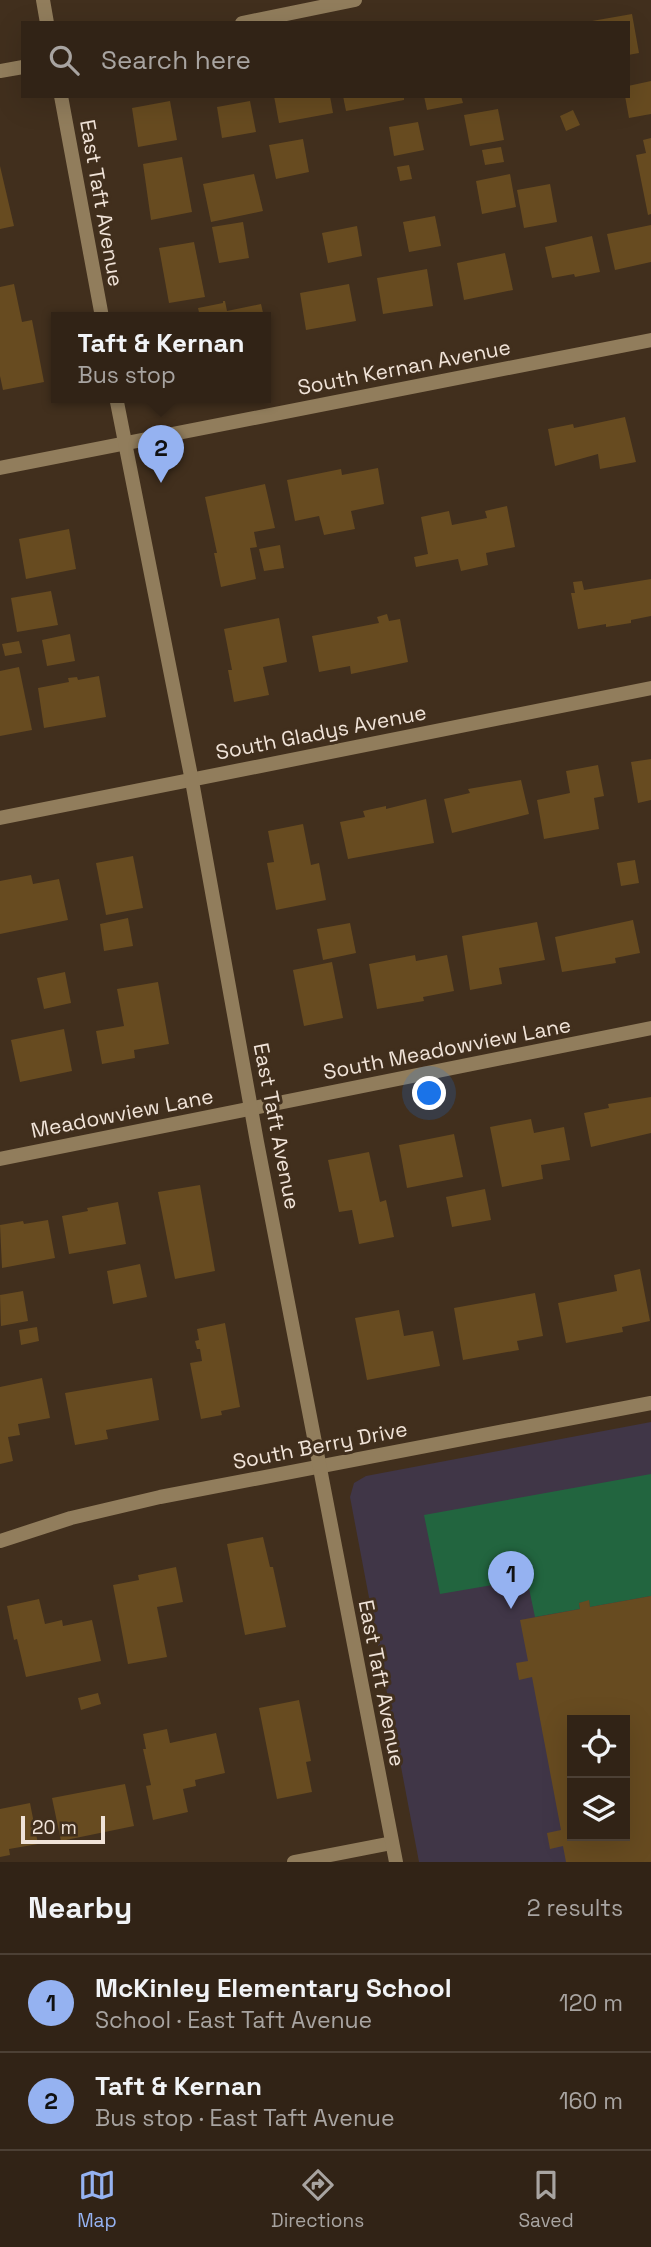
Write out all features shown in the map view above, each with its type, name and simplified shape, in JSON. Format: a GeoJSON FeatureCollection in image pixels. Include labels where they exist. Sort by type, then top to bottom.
{"type":"FeatureCollection","features":[{"type":"Feature","properties":{"kind":"street"},"geometry":{"type":"LineString","coordinates":[[43,0],[47,21]]}},
{"type":"Feature","properties":{"kind":"street"},"geometry":{"type":"LineString","coordinates":[[252,21],[355,0]]}},
{"type":"Feature","properties":{"kind":"street"},"geometry":{"type":"LineString","coordinates":[[0,71],[21,67]]}},
{"type":"Feature","properties":{"kind":"street","name":"East Taft Avenue"},"geometry":{"type":"LineString","coordinates":[[61,98],[101,312]]}},
{"type":"Feature","properties":{"kind":"street","name":"South Kernan Avenue"},"geometry":{"type":"LineString","coordinates":[[0,468],[651,340]]}},
{"type":"Feature","properties":{"kind":"street","name":"East Taft Avenue"},"geometry":{"type":"LineString","coordinates":[[117,403],[192,781],[396,1862]]}},
{"type":"Feature","properties":{"kind":"street","name":"South Gladys Avenue"},"geometry":{"type":"LineString","coordinates":[[0,818],[651,688]]}},
{"type":"Feature","properties":{"kind":"street","name":"South Meadowview Lane"},"geometry":{"type":"LineString","coordinates":[[252,1108],[651,1028]]}},
{"type":"Feature","properties":{"kind":"street","name":"Meadowview Lane"},"geometry":{"type":"LineString","coordinates":[[0,1159],[252,1108]]}},
{"type":"Feature","properties":{"kind":"street","name":"South Berry Drive"},"geometry":{"type":"LineString","coordinates":[[0,1541],[71,1518],[160,1497],[651,1403]]}},
{"type":"Feature","properties":{"kind":"street"},"geometry":{"type":"LineString","coordinates":[[294,1862],[392,1843]]}},
{"type":"Feature","properties":{"kind":"shaded area"},"geometry":{"type":"Polygon","coordinates":[[[651,1422],[651,1862],[419,1862],[350,1497],[354,1483],[366,1476],[651,1422]]]}},
{"type":"Feature","properties":{"kind":"green space"},"geometry":{"type":"Polygon","coordinates":[[[651,1474],[651,1596],[590,1607],[589,1601],[579,1603],[580,1609],[535,1617],[527,1579],[440,1594],[424,1515],[651,1474]]]}},
{"type":"Feature","properties":{"kind":"building"},"geometry":{"type":"Polygon","coordinates":[[[632,14],[639,53],[630,55],[630,21],[592,21],[632,14]]]}},
{"type":"Feature","properties":{"kind":"building"},"geometry":{"type":"Polygon","coordinates":[[[651,81],[651,114],[629,118],[625,98],[630,98],[630,86],[651,81]]]}},
{"type":"Feature","properties":{"kind":"building"},"geometry":{"type":"Polygon","coordinates":[[[274,98],[330,98],[333,113],[279,123],[274,98]]]}},
{"type":"Feature","properties":{"kind":"building"},"geometry":{"type":"Polygon","coordinates":[[[343,98],[404,98],[404,100],[346,111],[343,98]]]}},
{"type":"Feature","properties":{"kind":"building"},"geometry":{"type":"Polygon","coordinates":[[[424,98],[462,98],[463,103],[427,110],[424,98]]]}},
{"type":"Feature","properties":{"kind":"building"},"geometry":{"type":"Polygon","coordinates":[[[170,101],[177,140],[138,147],[132,108],[170,101]]]}},
{"type":"Feature","properties":{"kind":"building"},"geometry":{"type":"Polygon","coordinates":[[[250,101],[256,132],[222,138],[217,107],[250,101]]]}},
{"type":"Feature","properties":{"kind":"building"},"geometry":{"type":"Polygon","coordinates":[[[498,109],[504,140],[470,146],[464,115],[498,109]]]}},
{"type":"Feature","properties":{"kind":"building"},"geometry":{"type":"Polygon","coordinates":[[[573,110],[580,125],[566,131],[560,116],[573,110]]]}},
{"type":"Feature","properties":{"kind":"building"},"geometry":{"type":"Polygon","coordinates":[[[418,122],[424,150],[394,156],[389,127],[418,122]]]}},
{"type":"Feature","properties":{"kind":"building"},"geometry":{"type":"Polygon","coordinates":[[[651,138],[651,214],[648,215],[636,155],[646,153],[643,140],[651,138]]]}},
{"type":"Feature","properties":{"kind":"building"},"geometry":{"type":"Polygon","coordinates":[[[303,139],[309,172],[276,179],[269,145],[303,139]]]}},
{"type":"Feature","properties":{"kind":"building"},"geometry":{"type":"Polygon","coordinates":[[[501,147],[504,162],[485,165],[482,150],[501,147]]]}},
{"type":"Feature","properties":{"kind":"building"},"geometry":{"type":"Polygon","coordinates":[[[182,157],[192,212],[151,220],[143,164],[182,157]]]}},
{"type":"Feature","properties":{"kind":"building"},"geometry":{"type":"Polygon","coordinates":[[[409,165],[412,179],[400,181],[397,167],[409,165]]]}},
{"type":"Feature","properties":{"kind":"building"},"geometry":{"type":"Polygon","coordinates":[[[0,166],[14,226],[0,229],[0,166]]]}},
{"type":"Feature","properties":{"kind":"building"},"geometry":{"type":"Polygon","coordinates":[[[254,174],[263,211],[211,222],[203,184],[254,174]]]}},
{"type":"Feature","properties":{"kind":"building"},"geometry":{"type":"Polygon","coordinates":[[[510,174],[516,207],[482,214],[476,181],[510,174]]]}},
{"type":"Feature","properties":{"kind":"building"},"geometry":{"type":"Polygon","coordinates":[[[550,184],[557,222],[524,228],[517,190],[550,184]]]}},
{"type":"Feature","properties":{"kind":"building"},"geometry":{"type":"Polygon","coordinates":[[[435,216],[441,246],[409,252],[403,222],[435,216]]]}},
{"type":"Feature","properties":{"kind":"building"},"geometry":{"type":"Polygon","coordinates":[[[243,222],[249,258],[219,263],[212,227],[243,222]]]}},
{"type":"Feature","properties":{"kind":"building"},"geometry":{"type":"Polygon","coordinates":[[[651,225],[651,262],[615,270],[607,234],[651,225]]]}},
{"type":"Feature","properties":{"kind":"building"},"geometry":{"type":"Polygon","coordinates":[[[357,226],[362,256],[328,263],[322,233],[357,226]]]}},
{"type":"Feature","properties":{"kind":"building"},"geometry":{"type":"Polygon","coordinates":[[[592,236],[600,272],[552,278],[545,247],[592,236]]]}},
{"type":"Feature","properties":{"kind":"building"},"geometry":{"type":"Polygon","coordinates":[[[194,242],[205,297],[169,303],[159,248],[194,242]]]}},
{"type":"Feature","properties":{"kind":"building"},"geometry":{"type":"Polygon","coordinates":[[[505,253],[513,290],[464,300],[457,263],[505,253]]]}},
{"type":"Feature","properties":{"kind":"building"},"geometry":{"type":"Polygon","coordinates":[[[427,269],[433,306],[383,314],[377,278],[427,269]]]}},
{"type":"Feature","properties":{"kind":"building"},"geometry":{"type":"Polygon","coordinates":[[[14,284],[22,322],[32,320],[44,382],[3,390],[0,376],[0,287],[14,284]]]}},
{"type":"Feature","properties":{"kind":"building"},"geometry":{"type":"Polygon","coordinates":[[[349,284],[356,321],[306,330],[300,293],[349,284]]]}},
{"type":"Feature","properties":{"kind":"building"},"geometry":{"type":"Polygon","coordinates":[[[225,301],[227,311],[261,304],[263,312],[199,312],[198,308],[225,301]]]}},
{"type":"Feature","properties":{"kind":"building"},"geometry":{"type":"Polygon","coordinates":[[[625,417],[636,462],[600,469],[598,454],[555,466],[548,429],[573,424],[574,428],[625,417]]]}},
{"type":"Feature","properties":{"kind":"building"},"geometry":{"type":"Polygon","coordinates":[[[378,468],[384,504],[351,511],[355,529],[324,535],[319,516],[295,521],[287,480],[341,469],[342,475],[378,468]]]}},
{"type":"Feature","properties":{"kind":"building"},"geometry":{"type":"Polygon","coordinates":[[[265,484],[275,528],[254,532],[257,547],[250,548],[256,579],[221,587],[205,497],[265,484]]]}},
{"type":"Feature","properties":{"kind":"building"},"geometry":{"type":"Polygon","coordinates":[[[507,506],[515,547],[486,553],[488,565],[461,571],[458,559],[416,567],[414,557],[428,554],[421,517],[449,511],[452,525],[487,518],[485,511],[507,506]]]}},
{"type":"Feature","properties":{"kind":"building"},"geometry":{"type":"Polygon","coordinates":[[[69,529],[76,569],[26,579],[19,539],[69,529]]]}},
{"type":"Feature","properties":{"kind":"building"},"geometry":{"type":"Polygon","coordinates":[[[280,545],[284,568],[264,571],[259,549],[280,545]]]}},
{"type":"Feature","properties":{"kind":"building"},"geometry":{"type":"Polygon","coordinates":[[[651,579],[651,616],[631,620],[631,623],[578,629],[571,593],[575,593],[573,582],[582,581],[584,590],[651,579]]]}},
{"type":"Feature","properties":{"kind":"building"},"geometry":{"type":"Polygon","coordinates":[[[51,591],[58,625],[17,632],[11,598],[51,591]]]}},
{"type":"Feature","properties":{"kind":"building"},"geometry":{"type":"Polygon","coordinates":[[[387,614],[389,621],[400,619],[408,662],[351,674],[350,666],[319,672],[312,636],[379,623],[377,617],[387,614]]]}},
{"type":"Feature","properties":{"kind":"building"},"geometry":{"type":"Polygon","coordinates":[[[279,618],[287,662],[263,667],[269,695],[234,702],[228,670],[232,670],[224,629],[279,618]]]}},
{"type":"Feature","properties":{"kind":"building"},"geometry":{"type":"Polygon","coordinates":[[[70,634],[75,661],[47,666],[42,640],[70,634]]]}},
{"type":"Feature","properties":{"kind":"building"},"geometry":{"type":"Polygon","coordinates":[[[19,641],[22,653],[5,656],[2,644],[19,641]]]}},
{"type":"Feature","properties":{"kind":"building"},"geometry":{"type":"Polygon","coordinates":[[[19,667],[32,730],[0,736],[0,671],[19,667]]]}},
{"type":"Feature","properties":{"kind":"building"},"geometry":{"type":"Polygon","coordinates":[[[99,676],[106,717],[44,728],[38,688],[69,682],[68,678],[77,677],[78,680],[99,676]]]}},
{"type":"Feature","properties":{"kind":"building"},"geometry":{"type":"Polygon","coordinates":[[[651,759],[651,800],[638,803],[631,762],[651,759]]]}},
{"type":"Feature","properties":{"kind":"building"},"geometry":{"type":"Polygon","coordinates":[[[598,765],[604,796],[594,798],[599,829],[544,839],[537,800],[570,793],[566,771],[598,765]]]}},
{"type":"Feature","properties":{"kind":"building"},"geometry":{"type":"Polygon","coordinates":[[[521,780],[529,814],[452,833],[444,799],[470,793],[468,789],[521,780]]]}},
{"type":"Feature","properties":{"kind":"building"},"geometry":{"type":"Polygon","coordinates":[[[426,799],[434,843],[348,859],[340,822],[365,817],[363,811],[386,806],[386,809],[426,799]]]}},
{"type":"Feature","properties":{"kind":"building"},"geometry":{"type":"Polygon","coordinates":[[[303,824],[311,865],[319,863],[326,900],[276,910],[267,863],[274,862],[268,831],[303,824]]]}},
{"type":"Feature","properties":{"kind":"building"},"geometry":{"type":"Polygon","coordinates":[[[133,856],[143,908],[106,915],[96,863],[133,856]]]}},
{"type":"Feature","properties":{"kind":"building"},"geometry":{"type":"Polygon","coordinates":[[[635,860],[639,883],[621,886],[617,863],[635,860]]]}},
{"type":"Feature","properties":{"kind":"building"},"geometry":{"type":"Polygon","coordinates":[[[31,875],[33,884],[59,879],[68,920],[0,934],[0,881],[31,875]]]}},
{"type":"Feature","properties":{"kind":"building"},"geometry":{"type":"Polygon","coordinates":[[[128,918],[133,946],[104,951],[100,924],[128,918]]]}},
{"type":"Feature","properties":{"kind":"building"},"geometry":{"type":"Polygon","coordinates":[[[633,920],[640,953],[615,958],[616,963],[562,972],[555,937],[633,920]]]}},
{"type":"Feature","properties":{"kind":"building"},"geometry":{"type":"Polygon","coordinates":[[[537,922],[545,960],[499,968],[502,984],[470,990],[462,936],[537,922]]]}},
{"type":"Feature","properties":{"kind":"building"},"geometry":{"type":"Polygon","coordinates":[[[350,923],[356,953],[323,960],[317,929],[350,923]]]}},
{"type":"Feature","properties":{"kind":"building"},"geometry":{"type":"Polygon","coordinates":[[[415,955],[416,961],[447,955],[454,991],[423,997],[424,1001],[377,1009],[369,964],[415,955]]]}},
{"type":"Feature","properties":{"kind":"building"},"geometry":{"type":"Polygon","coordinates":[[[332,962],[343,1018],[304,1026],[293,970],[332,962]]]}},
{"type":"Feature","properties":{"kind":"building"},"geometry":{"type":"Polygon","coordinates":[[[65,972],[71,1003],[44,1009],[37,978],[65,972]]]}},
{"type":"Feature","properties":{"kind":"building"},"geometry":{"type":"Polygon","coordinates":[[[158,982],[169,1044],[134,1050],[135,1058],[102,1064],[96,1031],[124,1026],[117,989],[158,982]]]}},
{"type":"Feature","properties":{"kind":"building"},"geometry":{"type":"Polygon","coordinates":[[[64,1029],[72,1071],[20,1082],[11,1040],[64,1029]]]}},
{"type":"Feature","properties":{"kind":"building"},"geometry":{"type":"Polygon","coordinates":[[[651,1097],[651,1133],[591,1147],[584,1113],[609,1108],[608,1104],[651,1097]]]}},
{"type":"Feature","properties":{"kind":"building"},"geometry":{"type":"Polygon","coordinates":[[[531,1119],[534,1133],[564,1127],[570,1160],[541,1165],[543,1179],[502,1187],[490,1127],[531,1119]]]}},
{"type":"Feature","properties":{"kind":"building"},"geometry":{"type":"Polygon","coordinates":[[[454,1134],[463,1177],[407,1188],[399,1145],[454,1134]]]}},
{"type":"Feature","properties":{"kind":"building"},"geometry":{"type":"Polygon","coordinates":[[[369,1152],[380,1202],[386,1200],[394,1237],[359,1244],[352,1210],[339,1212],[328,1160],[369,1152]]]}},
{"type":"Feature","properties":{"kind":"building"},"geometry":{"type":"Polygon","coordinates":[[[200,1185],[215,1271],[175,1279],[158,1192],[200,1185]]]}},
{"type":"Feature","properties":{"kind":"building"},"geometry":{"type":"Polygon","coordinates":[[[485,1189],[491,1220],[452,1227],[446,1197],[485,1189]]]}},
{"type":"Feature","properties":{"kind":"building"},"geometry":{"type":"Polygon","coordinates":[[[118,1202],[126,1244],[69,1254],[62,1216],[118,1202]]]}},
{"type":"Feature","properties":{"kind":"building"},"geometry":{"type":"Polygon","coordinates":[[[48,1220],[55,1258],[2,1268],[0,1225],[48,1220]]]}},
{"type":"Feature","properties":{"kind":"building"},"geometry":{"type":"Polygon","coordinates":[[[140,1264],[147,1297],[113,1304],[107,1271],[140,1264]]]}},
{"type":"Feature","properties":{"kind":"building"},"geometry":{"type":"Polygon","coordinates":[[[640,1269],[650,1321],[622,1327],[623,1332],[566,1343],[558,1303],[617,1291],[614,1275],[640,1269]]]}},
{"type":"Feature","properties":{"kind":"building"},"geometry":{"type":"Polygon","coordinates":[[[23,1291],[28,1321],[1,1326],[0,1295],[23,1291]]]}},
{"type":"Feature","properties":{"kind":"building"},"geometry":{"type":"Polygon","coordinates":[[[535,1293],[543,1336],[517,1341],[519,1350],[463,1360],[454,1308],[535,1293]]]}},
{"type":"Feature","properties":{"kind":"building"},"geometry":{"type":"Polygon","coordinates":[[[399,1310],[404,1336],[433,1331],[440,1366],[367,1380],[355,1318],[399,1310]]]}},
{"type":"Feature","properties":{"kind":"building"},"geometry":{"type":"Polygon","coordinates":[[[225,1323],[240,1407],[221,1411],[222,1415],[201,1419],[190,1363],[202,1361],[195,1341],[199,1340],[197,1329],[225,1323]]]}},
{"type":"Feature","properties":{"kind":"building"},"geometry":{"type":"Polygon","coordinates":[[[37,1327],[39,1341],[21,1345],[19,1330],[37,1327]]]}},
{"type":"Feature","properties":{"kind":"building"},"geometry":{"type":"Polygon","coordinates":[[[42,1378],[50,1418],[18,1424],[20,1435],[8,1437],[13,1461],[0,1464],[0,1387],[42,1378]]]}},
{"type":"Feature","properties":{"kind":"building"},"geometry":{"type":"Polygon","coordinates":[[[152,1378],[159,1420],[106,1430],[108,1439],[75,1445],[65,1393],[152,1378]]]}},
{"type":"Feature","properties":{"kind":"building"},"geometry":{"type":"Polygon","coordinates":[[[263,1537],[270,1567],[273,1567],[286,1627],[245,1635],[227,1544],[263,1537]]]}},
{"type":"Feature","properties":{"kind":"building"},"geometry":{"type":"Polygon","coordinates":[[[176,1567],[183,1602],[157,1607],[167,1657],[128,1664],[113,1585],[139,1580],[138,1575],[176,1567]]]}},
{"type":"Feature","properties":{"kind":"building"},"geometry":{"type":"Polygon","coordinates":[[[651,1596],[651,1862],[566,1862],[563,1846],[550,1849],[547,1833],[561,1830],[532,1677],[519,1680],[516,1663],[528,1661],[520,1620],[580,1609],[579,1603],[589,1600],[590,1607],[651,1596]]]}},
{"type":"Feature","properties":{"kind":"building"},"geometry":{"type":"Polygon","coordinates":[[[39,1599],[45,1624],[62,1620],[63,1626],[92,1620],[101,1661],[26,1677],[7,1606],[39,1599]]]}},
{"type":"Feature","properties":{"kind":"building"},"geometry":{"type":"Polygon","coordinates":[[[98,1693],[101,1704],[81,1710],[78,1698],[98,1693]]]}},
{"type":"Feature","properties":{"kind":"building"},"geometry":{"type":"Polygon","coordinates":[[[299,1700],[311,1761],[306,1762],[312,1792],[277,1799],[259,1708],[299,1700]]]}},
{"type":"Feature","properties":{"kind":"building"},"geometry":{"type":"Polygon","coordinates":[[[167,1729],[170,1743],[216,1733],[225,1773],[195,1780],[196,1786],[183,1789],[188,1812],[153,1820],[146,1786],[151,1785],[143,1749],[146,1749],[143,1734],[167,1729]]]}},
{"type":"Feature","properties":{"kind":"building"},"geometry":{"type":"Polygon","coordinates":[[[125,1784],[134,1826],[61,1841],[52,1798],[125,1784]]]}},
{"type":"Feature","properties":{"kind":"building"},"geometry":{"type":"Polygon","coordinates":[[[30,1803],[38,1844],[9,1849],[10,1855],[0,1857],[0,1809],[30,1803]]]}},
{"type":"Feature","properties":{"kind":"place","name":"Taft & Kernan"},"geometry":{"type":"Point","coordinates":[161,483]}},
{"type":"Feature","properties":{"kind":"place","name":"McKinley Elementary School"},"geometry":{"type":"Point","coordinates":[511,1609]}}]}
